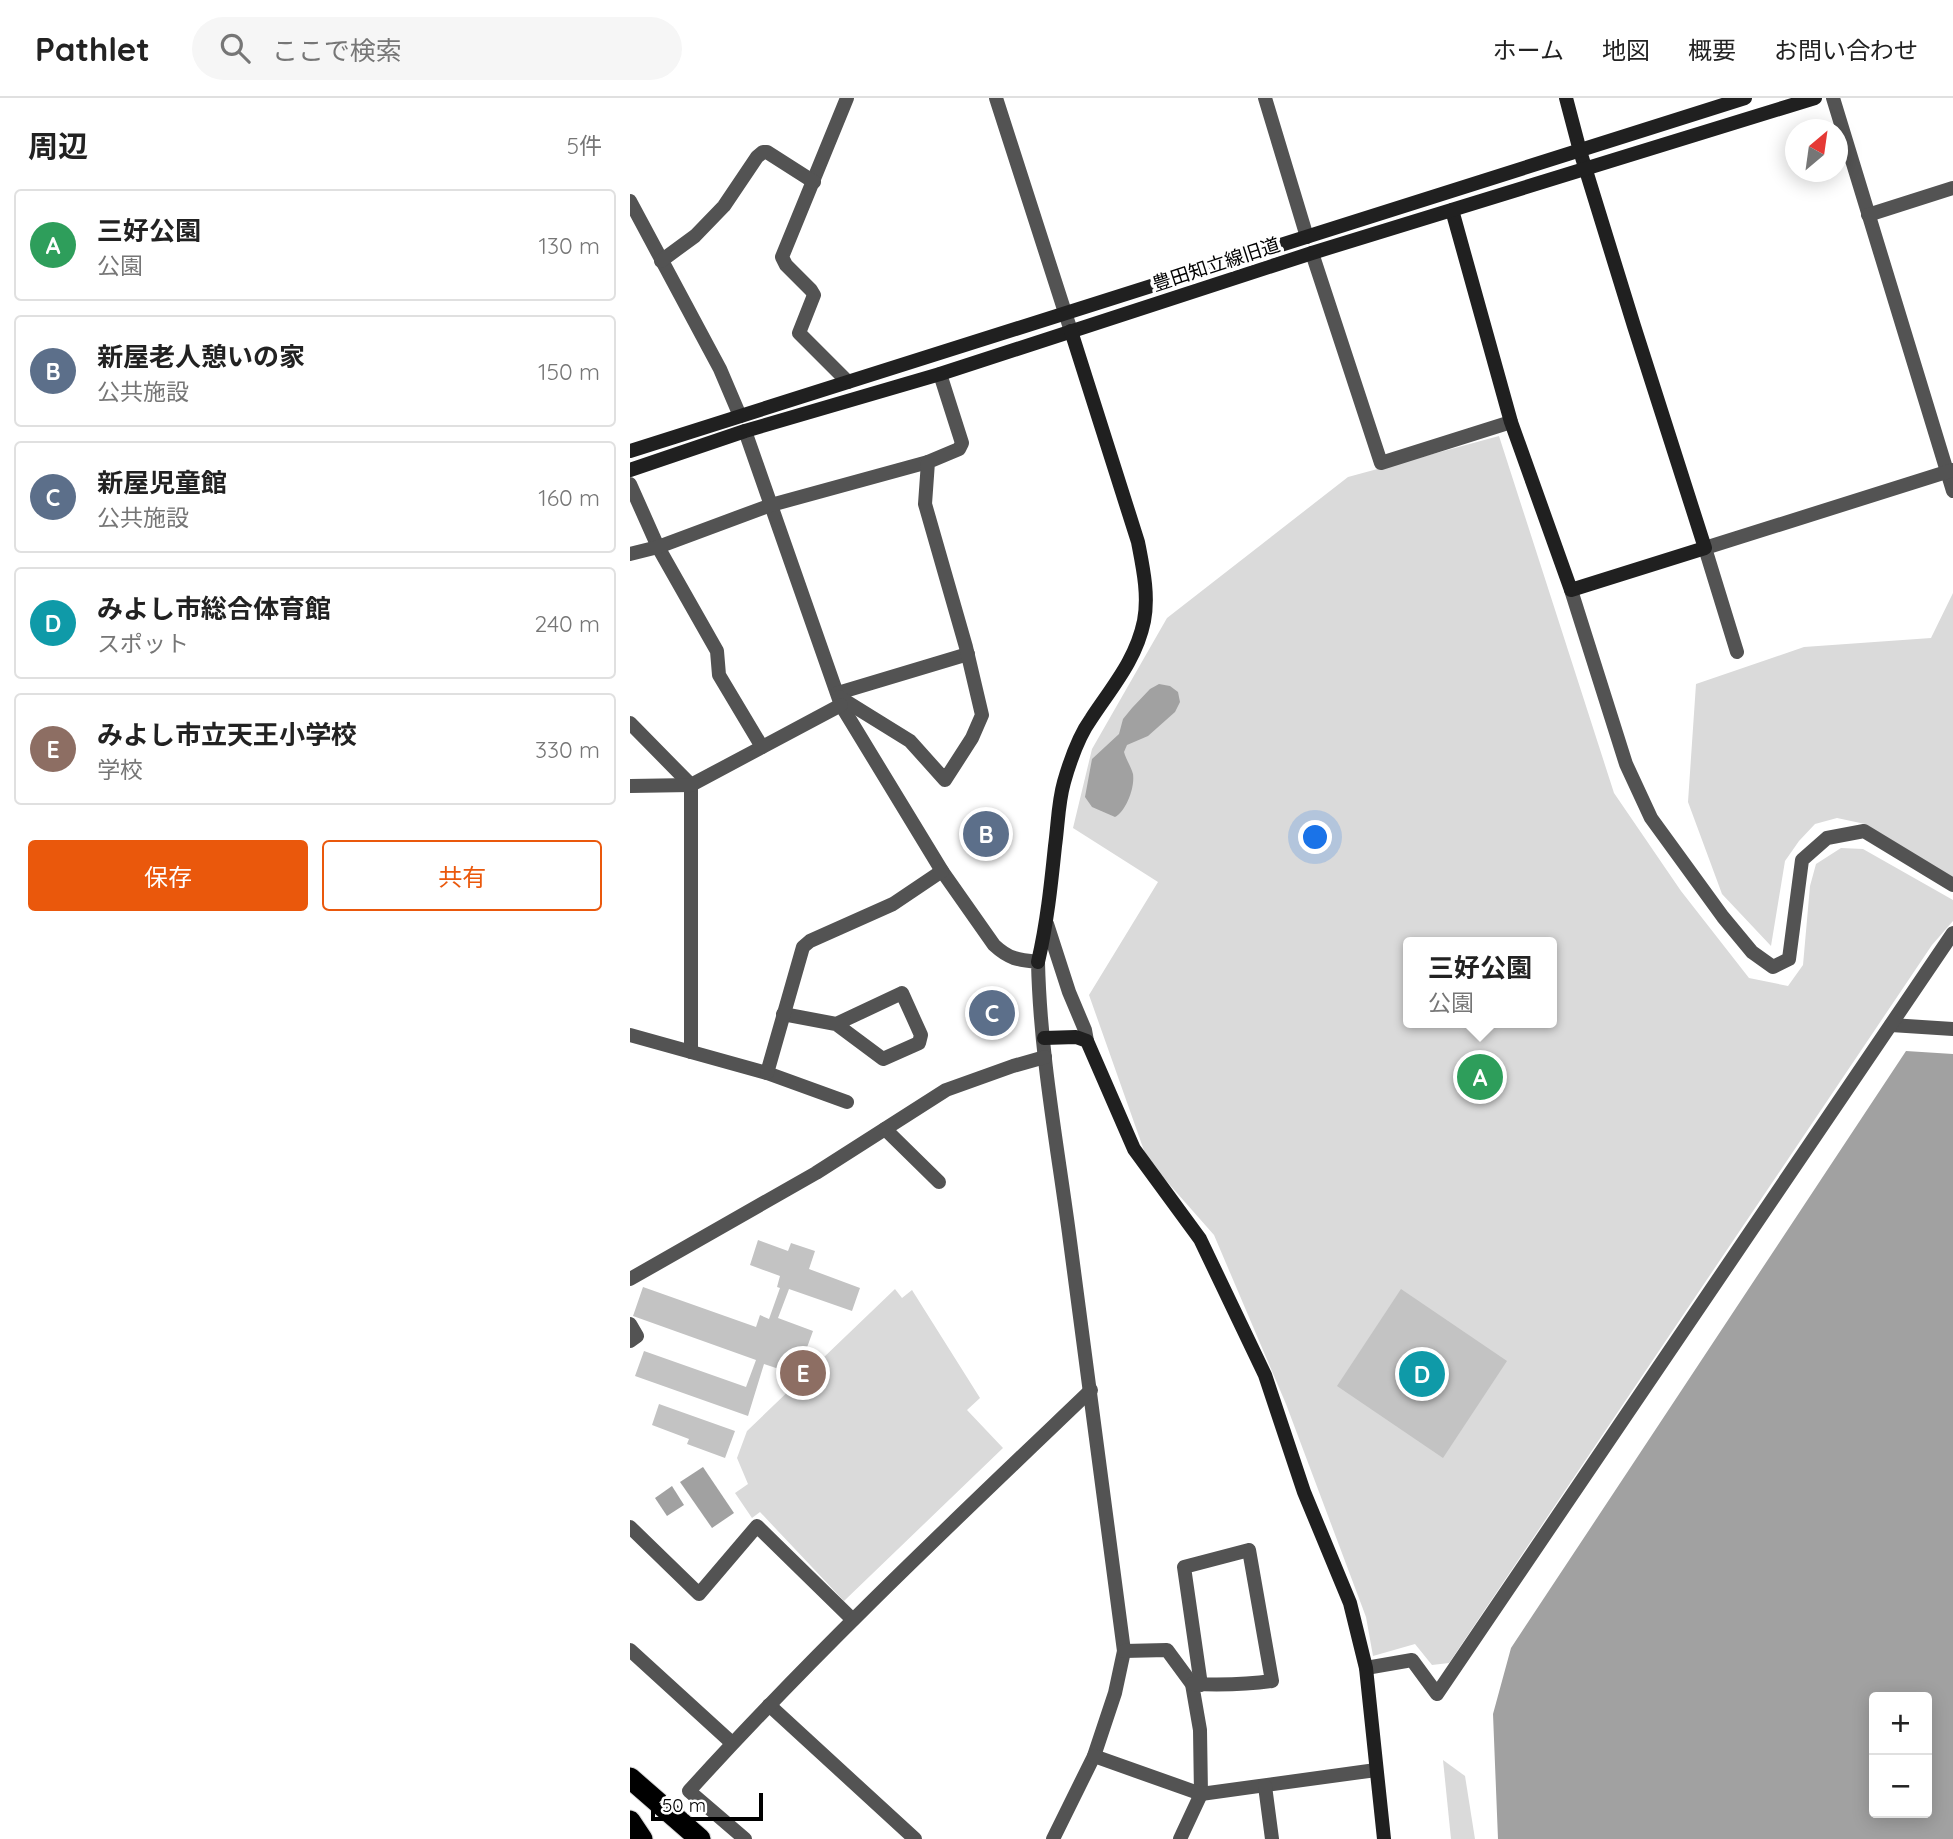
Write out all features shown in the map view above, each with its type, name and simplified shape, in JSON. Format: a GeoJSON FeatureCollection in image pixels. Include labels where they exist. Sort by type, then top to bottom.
{"type":"FeatureCollection","features":[{"type":"Feature","properties":{"kind":"highway"},"geometry":{"type":"LineString","coordinates":[[630,1778],[700,1839]]}},
{"type":"Feature","properties":{"kind":"highway"},"geometry":{"type":"LineString","coordinates":[[630,1821],[642,1839]]}},
{"type":"Feature","properties":{"kind":"street"},"geometry":{"type":"LineString","coordinates":[[847,98],[782,261],[814,295],[799,333],[848,382]]}},
{"type":"Feature","properties":{"kind":"street"},"geometry":{"type":"LineString","coordinates":[[996,98],[1138,542],[1146,600],[1142,630],[1133,655],[1123,674],[1089,721],[1063,784],[1047,924],[1038,962],[1045,1058],[1124,1651],[1115,1693],[1094,1756],[1053,1839]]}},
{"type":"Feature","properties":{"kind":"street"},"geometry":{"type":"LineString","coordinates":[[1265,98],[1307,237]]}},
{"type":"Feature","properties":{"kind":"street"},"geometry":{"type":"LineString","coordinates":[[1566,98],[1580,151],[1737,652]]}},
{"type":"Feature","properties":{"kind":"street","name":"豊田知立線旧道"},"geometry":{"type":"LineString","coordinates":[[630,451],[1745,98]]}},
{"type":"Feature","properties":{"kind":"street","name":"豊田知立線旧道"},"geometry":{"type":"LineString","coordinates":[[630,470],[745,432],[940,374],[1312,253],[1815,98]]}},
{"type":"Feature","properties":{"kind":"street"},"geometry":{"type":"LineString","coordinates":[[1833,98],[1950,471],[1953,491]]}},
{"type":"Feature","properties":{"kind":"street"},"geometry":{"type":"LineString","coordinates":[[661,261],[695,236],[724,206],[763,152],[814,182]]}},
{"type":"Feature","properties":{"kind":"street"},"geometry":{"type":"LineString","coordinates":[[1868,215],[1953,188]]}},
{"type":"Feature","properties":{"kind":"street"},"geometry":{"type":"LineString","coordinates":[[630,201],[720,369],[740,416]]}},
{"type":"Feature","properties":{"kind":"street"},"geometry":{"type":"LineString","coordinates":[[1452,210],[1511,422],[1571,590],[1626,764],[1651,818],[1723,917],[1752,952],[1773,967],[1789,958],[1802,860],[1827,838],[1864,831],[1953,885]]}},
{"type":"Feature","properties":{"kind":"street"},"geometry":{"type":"LineString","coordinates":[[1312,253],[1381,463],[1511,422]]}},
{"type":"Feature","properties":{"kind":"street"},"geometry":{"type":"LineString","coordinates":[[630,554],[658,547],[771,505],[928,462],[959,449],[962,443],[940,374]]}},
{"type":"Feature","properties":{"kind":"street"},"geometry":{"type":"LineString","coordinates":[[745,432],[839,698],[943,871],[994,945],[1015,959],[1038,962]]}},
{"type":"Feature","properties":{"kind":"street"},"geometry":{"type":"LineString","coordinates":[[839,698],[910,741],[945,780],[972,738],[982,715],[968,654],[925,504],[928,462]]}},
{"type":"Feature","properties":{"kind":"street"},"geometry":{"type":"LineString","coordinates":[[1571,590],[1950,471]]}},
{"type":"Feature","properties":{"kind":"street"},"geometry":{"type":"LineString","coordinates":[[630,484],[658,547],[717,651],[719,675],[762,747]]}},
{"type":"Feature","properties":{"kind":"street"},"geometry":{"type":"LineString","coordinates":[[630,786],[691,785],[762,747],[839,698],[968,654]]}},
{"type":"Feature","properties":{"kind":"street"},"geometry":{"type":"LineString","coordinates":[[630,723],[691,785],[691,1052]]}},
{"type":"Feature","properties":{"kind":"street"},"geometry":{"type":"LineString","coordinates":[[766,1073],[803,947],[810,941],[893,904],[943,871]]}},
{"type":"Feature","properties":{"kind":"street"},"geometry":{"type":"LineString","coordinates":[[1047,924],[1087,1041],[1134,1149],[1200,1239],[1265,1375],[1304,1492],[1350,1603],[1366,1668],[1384,1839]]}},
{"type":"Feature","properties":{"kind":"street"},"geometry":{"type":"LineString","coordinates":[[1366,1668],[1412,1660],[1437,1695],[1953,933]]}},
{"type":"Feature","properties":{"kind":"street"},"geometry":{"type":"LineString","coordinates":[[783,1014],[836,1024],[883,1059],[919,1042],[921,1035],[902,993],[836,1024]]}},
{"type":"Feature","properties":{"kind":"street"},"geometry":{"type":"LineString","coordinates":[[1891,1025],[1953,1029]]}},
{"type":"Feature","properties":{"kind":"street"},"geometry":{"type":"LineString","coordinates":[[630,1035],[766,1073],[847,1102]]}},
{"type":"Feature","properties":{"kind":"street"},"geometry":{"type":"LineString","coordinates":[[1044,1038],[1076,1037],[1087,1041]]}},
{"type":"Feature","properties":{"kind":"street"},"geometry":{"type":"LineString","coordinates":[[630,1279],[816,1173],[946,1090],[1013,1066],[1045,1058]]}},
{"type":"Feature","properties":{"kind":"street"},"geometry":{"type":"LineString","coordinates":[[884,1129],[939,1182]]}},
{"type":"Feature","properties":{"kind":"street"},"geometry":{"type":"LineString","coordinates":[[630,1324],[637,1336],[630,1341]]}},
{"type":"Feature","properties":{"kind":"street"},"geometry":{"type":"LineString","coordinates":[[745,1839],[689,1791],[852,1619],[1091,1391]]}},
{"type":"Feature","properties":{"kind":"street"},"geometry":{"type":"LineString","coordinates":[[630,1527],[699,1594],[757,1526],[852,1619]]}},
{"type":"Feature","properties":{"kind":"street"},"geometry":{"type":"LineString","coordinates":[[1124,1651],[1167,1650],[1197,1685],[1242,1686],[1272,1681],[1249,1550],[1184,1567],[1197,1685],[1201,1794],[1180,1839]]}},
{"type":"Feature","properties":{"kind":"street"},"geometry":{"type":"LineString","coordinates":[[630,1650],[732,1743]]}},
{"type":"Feature","properties":{"kind":"street"},"geometry":{"type":"LineString","coordinates":[[769,1705],[915,1839]]}},
{"type":"Feature","properties":{"kind":"street"},"geometry":{"type":"LineString","coordinates":[[1094,1756],[1201,1794],[1376,1770]]}},
{"type":"Feature","properties":{"kind":"street"},"geometry":{"type":"LineString","coordinates":[[1265,1786],[1272,1839]]}},
{"type":"Feature","properties":{"kind":"shaded area"},"geometry":{"type":"Polygon","coordinates":[[[1499,436],[1614,793],[1681,891],[1749,978],[1788,986],[1803,965],[1810,886],[1816,864],[1841,848],[1863,849],[1953,900],[1953,921],[1932,945],[1449,1663],[1432,1665],[1415,1644],[1373,1656],[1366,1617],[1286,1404],[1214,1235],[1147,1159],[1089,995],[1158,882],[1073,828],[1092,749],[1167,618],[1348,477],[1499,436]]]}},
{"type":"Feature","properties":{"kind":"shaded area"},"geometry":{"type":"Polygon","coordinates":[[[1953,593],[1953,878],[1865,824],[1837,818],[1815,824],[1785,861],[1771,946],[1722,894],[1688,802],[1696,684],[1804,647],[1931,638],[1953,593]]]}},
{"type":"Feature","properties":{"kind":"shaded area"},"geometry":{"type":"Polygon","coordinates":[[[1159,684],[1170,686],[1178,692],[1180,702],[1175,712],[1148,736],[1127,745],[1124,752],[1133,774],[1133,786],[1126,804],[1115,817],[1092,807],[1085,797],[1092,759],[1119,734],[1123,719],[1132,708],[1150,689],[1159,684]]]}},
{"type":"Feature","properties":{"kind":"shaded area"},"geometry":{"type":"Polygon","coordinates":[[[1906,1051],[1953,1054],[1953,1839],[1498,1839],[1493,1714],[1511,1648],[1906,1051]]]}},
{"type":"Feature","properties":{"kind":"shaded area"},"geometry":{"type":"Polygon","coordinates":[[[895,1289],[902,1298],[912,1290],[980,1398],[967,1410],[1003,1448],[844,1601],[760,1512],[752,1518],[735,1493],[748,1484],[737,1458],[747,1431],[895,1289]]]}},
{"type":"Feature","properties":{"kind":"shaded area"},"geometry":{"type":"Polygon","coordinates":[[[703,1467],[734,1513],[712,1528],[680,1482],[703,1467]]]}},
{"type":"Feature","properties":{"kind":"shaded area"},"geometry":{"type":"Polygon","coordinates":[[[672,1486],[684,1505],[667,1516],[655,1498],[672,1486]]]}},
{"type":"Feature","properties":{"kind":"shaded area"},"geometry":{"type":"Polygon","coordinates":[[[1443,1760],[1465,1776],[1475,1839],[1451,1839],[1443,1760]]]}},
{"type":"Feature","properties":{"kind":"building"},"geometry":{"type":"Polygon","coordinates":[[[758,1240],[788,1251],[791,1243],[815,1251],[809,1269],[860,1288],[852,1311],[789,1289],[778,1318],[813,1331],[797,1375],[764,1364],[748,1416],[635,1376],[644,1351],[746,1387],[756,1360],[633,1316],[643,1287],[756,1327],[760,1315],[769,1319],[780,1288],[777,1287],[780,1276],[750,1265],[758,1240]]]}},
{"type":"Feature","properties":{"kind":"building"},"geometry":{"type":"Polygon","coordinates":[[[1401,1289],[1507,1361],[1443,1458],[1337,1386],[1401,1289]]]}},
{"type":"Feature","properties":{"kind":"building"},"geometry":{"type":"Polygon","coordinates":[[[659,1404],[735,1431],[725,1458],[687,1444],[689,1439],[652,1425],[659,1404]]]}},
{"type":"Feature","properties":{"kind":"place","name":"新屋老人憩いの家"},"geometry":{"type":"Point","coordinates":[986,834]}},
{"type":"Feature","properties":{"kind":"place","name":"新屋児童館"},"geometry":{"type":"Point","coordinates":[992,1013]}},
{"type":"Feature","properties":{"kind":"place","name":"三好公園"},"geometry":{"type":"Point","coordinates":[1480,1077]}},
{"type":"Feature","properties":{"kind":"place","name":"みよし市立天王小学校"},"geometry":{"type":"Point","coordinates":[803,1373]}},
{"type":"Feature","properties":{"kind":"place","name":"みよし市総合体育館"},"geometry":{"type":"Point","coordinates":[1422,1374]}}]}
